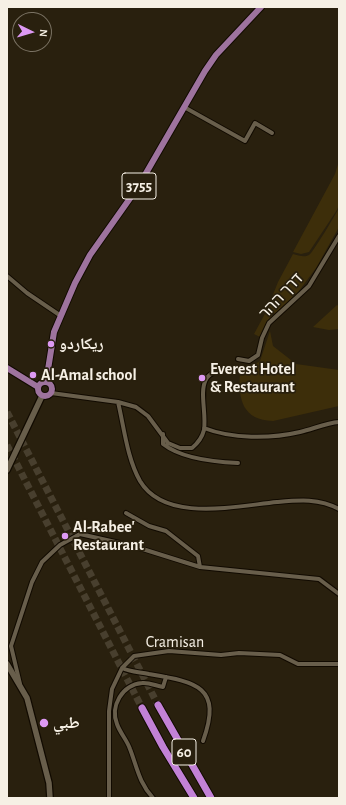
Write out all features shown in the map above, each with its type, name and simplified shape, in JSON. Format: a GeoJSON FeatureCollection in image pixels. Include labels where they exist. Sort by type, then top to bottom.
{"type":"FeatureCollection","features":[{"type":"Feature","properties":{"kind":"highway","name":"60"},"geometry":{"type":"LineString","coordinates":[[158,705],[211,798]]}},
{"type":"Feature","properties":{"kind":"highway","name":"60"},"geometry":{"type":"LineString","coordinates":[[142,708],[163,747],[194,798]]}},
{"type":"Feature","properties":{"kind":"main road","name":"3755"},"geometry":{"type":"LineString","coordinates":[[46,382],[54,332],[66,301],[90,255],[138,187],[216,55],[261,7]]}},
{"type":"Feature","properties":{"kind":"main road"},"geometry":{"type":"LineString","coordinates":[[7,368],[38,387],[38,391],[42,396],[48,396],[51,393],[52,386],[46,382],[40,383],[38,387]]}},
{"type":"Feature","properties":{"kind":"street"},"geometry":{"type":"LineString","coordinates":[[184,107],[245,141],[255,123],[272,133]]}},
{"type":"Feature","properties":{"kind":"street","name":"דרך ההר"},"geometry":{"type":"LineString","coordinates":[[238,359],[249,361],[258,355],[262,338],[269,323],[309,286],[339,236]]}},
{"type":"Feature","properties":{"kind":"street"},"geometry":{"type":"LineString","coordinates":[[7,276],[27,293],[61,316]]}},
{"type":"Feature","properties":{"kind":"street"},"geometry":{"type":"LineString","coordinates":[[51,393],[118,402],[136,407],[148,416],[163,433],[168,443],[180,448],[192,448],[198,444],[204,428],[201,396],[205,382],[212,373],[223,369],[234,370]]}},
{"type":"Feature","properties":{"kind":"street"},"geometry":{"type":"LineString","coordinates":[[7,470],[42,396]]}},
{"type":"Feature","properties":{"kind":"street"},"geometry":{"type":"LineString","coordinates":[[118,402],[131,459],[139,480],[147,491],[159,500],[190,509],[299,500],[324,502],[339,509]]}},
{"type":"Feature","properties":{"kind":"street"},"geometry":{"type":"LineString","coordinates":[[204,428],[217,433],[237,436],[274,436],[299,433],[339,422]]}},
{"type":"Feature","properties":{"kind":"street"},"geometry":{"type":"LineString","coordinates":[[163,433],[163,444],[171,450],[192,457],[238,462]]}},
{"type":"Feature","properties":{"kind":"street"},"geometry":{"type":"LineString","coordinates":[[126,513],[149,526],[166,532],[198,556],[200,567]]}},
{"type":"Feature","properties":{"kind":"street"},"geometry":{"type":"LineString","coordinates":[[21,685],[11,646],[16,625],[32,582],[42,562],[60,545],[80,534],[133,546],[200,567],[319,579],[339,594]]}},
{"type":"Feature","properties":{"kind":"street","name":"Cramisan"},"geometry":{"type":"LineString","coordinates":[[109,798],[110,711],[112,689],[122,668],[134,656],[169,651],[221,655],[239,653],[280,655],[298,664],[339,664]]}},
{"type":"Feature","properties":{"kind":"street"},"geometry":{"type":"LineString","coordinates":[[7,664],[21,685],[27,698],[49,783],[50,798]]}},
{"type":"Feature","properties":{"kind":"street"},"geometry":{"type":"LineString","coordinates":[[122,668],[129,671],[166,677],[193,684],[205,692],[210,712],[203,741]]}},
{"type":"Feature","properties":{"kind":"street"},"geometry":{"type":"LineString","coordinates":[[154,798],[137,774],[130,749],[117,725],[115,715],[120,695],[125,690],[142,683],[163,687],[166,677]]}},
{"type":"Feature","properties":{"kind":"shaded area"},"geometry":{"type":"Polygon","coordinates":[[[339,161],[339,205],[337,210],[309,252],[301,254],[293,252],[335,174],[339,161]]]}},
{"type":"Feature","properties":{"kind":"shaded area"},"geometry":{"type":"Polygon","coordinates":[[[339,208],[339,227],[316,268],[296,295],[274,314],[268,307],[278,282],[293,254],[307,256],[311,253],[339,208]]]}},
{"type":"Feature","properties":{"kind":"shaded area"},"geometry":{"type":"Polygon","coordinates":[[[337,305],[339,306],[339,329],[329,330],[313,327],[337,305]]]}},
{"type":"Feature","properties":{"kind":"shaded area"},"geometry":{"type":"Polygon","coordinates":[[[267,310],[273,316],[260,337],[254,334],[267,310]]]}},
{"type":"Feature","properties":{"kind":"shaded area"},"geometry":{"type":"Polygon","coordinates":[[[270,331],[273,346],[296,364],[339,370],[339,406],[273,421],[263,420],[249,413],[244,407],[240,392],[240,374],[260,361],[270,331]]]}},
{"type":"Feature","properties":{"kind":"tunnel"},"geometry":{"type":"LineString","coordinates":[[7,412],[158,705]]}},
{"type":"Feature","properties":{"kind":"tunnel"},"geometry":{"type":"LineString","coordinates":[[7,445],[142,708]]}},
{"type":"Feature","properties":{"kind":"place","name":"ريكاردو"},"geometry":{"type":"Point","coordinates":[51,344]}},
{"type":"Feature","properties":{"kind":"place","name":"Al-Amal school"},"geometry":{"type":"Point","coordinates":[33,375]}},
{"type":"Feature","properties":{"kind":"place","name":"Everest Hotel & Restaurant"},"geometry":{"type":"Point","coordinates":[202,378]}},
{"type":"Feature","properties":{"kind":"place","name":"Al-Rabee' Restaurant"},"geometry":{"type":"Point","coordinates":[65,536]}},
{"type":"Feature","properties":{"kind":"place","name":"طبي"},"geometry":{"type":"Point","coordinates":[44,723]}}]}
